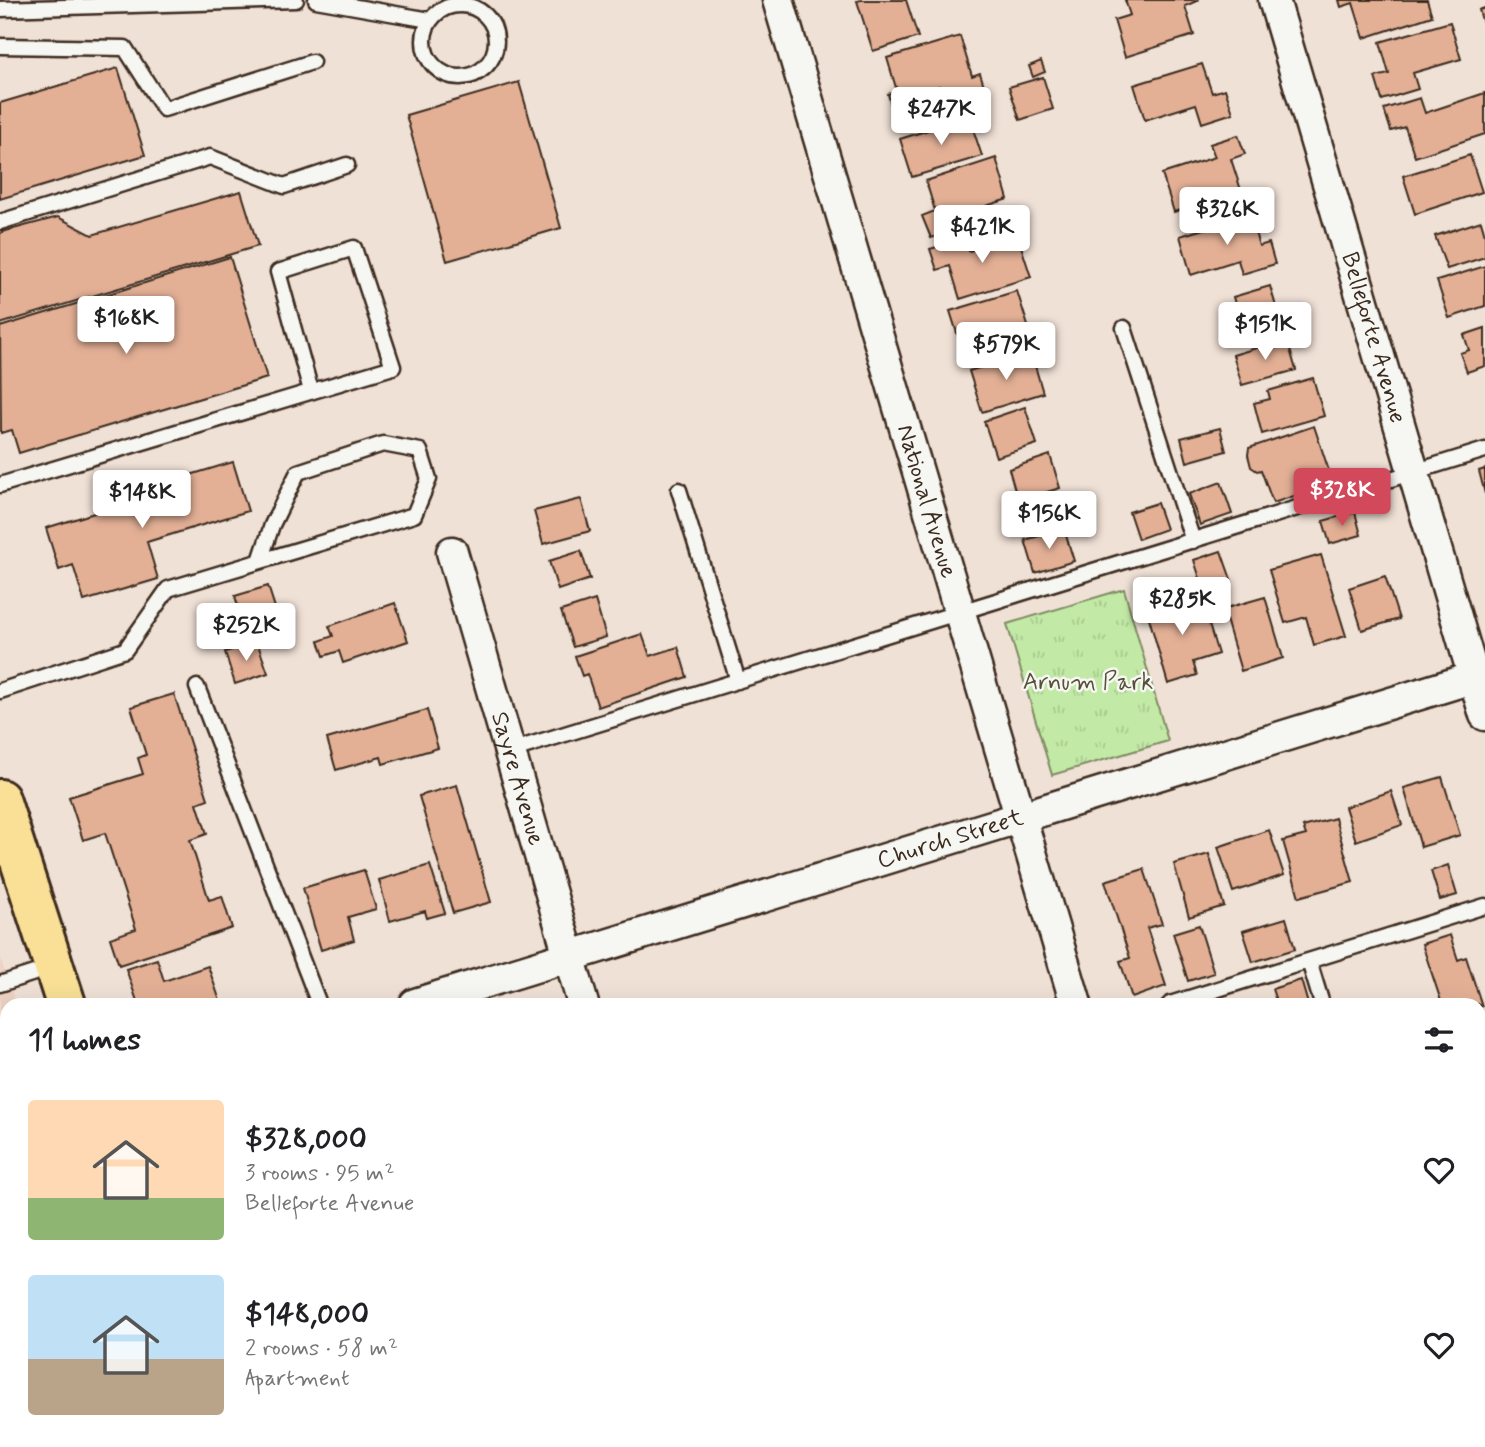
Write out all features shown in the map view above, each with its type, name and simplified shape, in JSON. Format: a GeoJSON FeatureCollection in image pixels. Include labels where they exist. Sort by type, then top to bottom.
{"type":"FeatureCollection","features":[{"type":"Feature","properties":{"kind":"main road"},"geometry":{"type":"LineString","coordinates":[[0,799],[64,998]]}},
{"type":"Feature","properties":{"kind":"street","name":"National Avenue"},"geometry":{"type":"LineString","coordinates":[[778,0],[1074,998]]}},
{"type":"Feature","properties":{"kind":"street","name":"Belleforte Avenue"},"geometry":{"type":"LineString","coordinates":[[1274,0],[1413,472],[1480,676],[1485,715]]}},
{"type":"Feature","properties":{"kind":"street","name":"Sayre Avenue"},"geometry":{"type":"LineString","coordinates":[[452,552],[581,998]]}},
{"type":"Feature","properties":{"kind":"street","name":"Church Street"},"geometry":{"type":"LineString","coordinates":[[435,998],[1480,676]]}},
{"type":"Feature","properties":{"kind":"lane"},"geometry":{"type":"LineString","coordinates":[[0,9],[296,0]]}},
{"type":"Feature","properties":{"kind":"lane"},"geometry":{"type":"LineString","coordinates":[[316,0],[430,20]]}},
{"type":"Feature","properties":{"kind":"lane"},"geometry":{"type":"LineString","coordinates":[[451,5],[476,8],[486,15],[494,26],[496,51],[491,62],[470,76],[445,74],[434,67],[427,57],[424,44],[425,31],[430,20],[451,5]]}},
{"type":"Feature","properties":{"kind":"lane"},"geometry":{"type":"LineString","coordinates":[[0,46],[125,48],[164,109],[312,62]]}},
{"type":"Feature","properties":{"kind":"lane"},"geometry":{"type":"LineString","coordinates":[[0,222],[210,157],[284,186],[347,165]]}},
{"type":"Feature","properties":{"kind":"lane"},"geometry":{"type":"LineString","coordinates":[[0,485],[393,367],[354,248],[278,272],[311,391]]}},
{"type":"Feature","properties":{"kind":"lane"},"geometry":{"type":"LineString","coordinates":[[1124,328],[1193,541]]}},
{"type":"Feature","properties":{"kind":"lane"},"geometry":{"type":"LineString","coordinates":[[0,691],[125,650],[168,589],[414,515],[429,479],[419,450],[383,444],[298,472],[272,525],[260,561]]}},
{"type":"Feature","properties":{"kind":"lane"},"geometry":{"type":"LineString","coordinates":[[510,751],[1485,450]]}},
{"type":"Feature","properties":{"kind":"lane"},"geometry":{"type":"LineString","coordinates":[[679,490],[737,681]]}},
{"type":"Feature","properties":{"kind":"lane"},"geometry":{"type":"LineString","coordinates":[[197,687],[317,998]]}},
{"type":"Feature","properties":{"kind":"lane"},"geometry":{"type":"LineString","coordinates":[[1189,998],[1485,906]]}},
{"type":"Feature","properties":{"kind":"lane"},"geometry":{"type":"LineString","coordinates":[[1309,961],[1320,998]]}},
{"type":"Feature","properties":{"kind":"lane"},"geometry":{"type":"LineString","coordinates":[[0,985],[54,966]]}},
{"type":"Feature","properties":{"kind":"shaded area"},"geometry":{"type":"Polygon","coordinates":[[[0,958],[14,998],[0,998],[0,958]]]}},
{"type":"Feature","properties":{"kind":"green space","name":"Arnum Park"},"geometry":{"type":"Polygon","coordinates":[[[1124,589],[1168,741],[1052,775],[1007,624],[1124,589]]]}},
{"type":"Feature","properties":{"kind":"building"},"geometry":{"type":"Polygon","coordinates":[[[906,0],[918,37],[873,51],[857,1],[906,0]]]}},
{"type":"Feature","properties":{"kind":"building"},"geometry":{"type":"Polygon","coordinates":[[[1125,0],[1199,0],[1185,6],[1194,35],[1125,57],[1114,20],[1130,15],[1125,0]]]}},
{"type":"Feature","properties":{"kind":"building"},"geometry":{"type":"Polygon","coordinates":[[[1339,0],[1427,0],[1432,16],[1364,38],[1353,3],[1341,7],[1339,0]]]}},
{"type":"Feature","properties":{"kind":"building"},"geometry":{"type":"Polygon","coordinates":[[[1485,8],[1485,30],[1479,10],[1485,8]]]}},
{"type":"Feature","properties":{"kind":"building"},"geometry":{"type":"Polygon","coordinates":[[[1450,22],[1461,59],[1413,73],[1418,89],[1382,100],[1375,77],[1389,74],[1380,42],[1450,22]]]}},
{"type":"Feature","properties":{"kind":"building"},"geometry":{"type":"Polygon","coordinates":[[[960,36],[972,76],[980,73],[986,92],[945,104],[939,86],[923,91],[928,105],[894,116],[888,94],[897,91],[887,58],[960,36]]]}},
{"type":"Feature","properties":{"kind":"building"},"geometry":{"type":"Polygon","coordinates":[[[1041,61],[1045,72],[1033,77],[1029,66],[1041,61]]]}},
{"type":"Feature","properties":{"kind":"building"},"geometry":{"type":"Polygon","coordinates":[[[1202,64],[1212,93],[1225,89],[1233,113],[1202,123],[1196,104],[1145,120],[1134,85],[1202,64]]]}},
{"type":"Feature","properties":{"kind":"building"},"geometry":{"type":"Polygon","coordinates":[[[118,68],[145,155],[0,199],[0,103],[118,68]]]}},
{"type":"Feature","properties":{"kind":"building"},"geometry":{"type":"Polygon","coordinates":[[[1043,77],[1053,109],[1020,120],[1009,87],[1043,77]]]}},
{"type":"Feature","properties":{"kind":"building"},"geometry":{"type":"Polygon","coordinates":[[[519,82],[561,228],[447,261],[406,115],[519,82]]]}},
{"type":"Feature","properties":{"kind":"building"},"geometry":{"type":"Polygon","coordinates":[[[1485,93],[1485,134],[1415,157],[1405,127],[1391,131],[1384,109],[1420,98],[1425,113],[1485,93]]]}},
{"type":"Feature","properties":{"kind":"building"},"geometry":{"type":"Polygon","coordinates":[[[969,117],[982,156],[912,177],[900,139],[969,117]]]}},
{"type":"Feature","properties":{"kind":"building"},"geometry":{"type":"Polygon","coordinates":[[[1238,135],[1245,154],[1231,159],[1241,190],[1174,212],[1162,174],[1215,157],[1210,144],[1238,135]]]}},
{"type":"Feature","properties":{"kind":"building"},"geometry":{"type":"Polygon","coordinates":[[[1470,155],[1482,192],[1415,214],[1403,176],[1470,155]]]}},
{"type":"Feature","properties":{"kind":"building"},"geometry":{"type":"Polygon","coordinates":[[[996,158],[1008,199],[986,206],[991,219],[931,238],[922,216],[935,211],[926,181],[996,158]]]}},
{"type":"Feature","properties":{"kind":"building"},"geometry":{"type":"Polygon","coordinates":[[[241,191],[258,246],[0,324],[2,232],[58,217],[92,235],[241,191]]]}},
{"type":"Feature","properties":{"kind":"building"},"geometry":{"type":"Polygon","coordinates":[[[1250,215],[1259,246],[1269,243],[1275,264],[1242,274],[1238,260],[1191,275],[1180,236],[1250,215]]]}},
{"type":"Feature","properties":{"kind":"building"},"geometry":{"type":"Polygon","coordinates":[[[1481,221],[1485,235],[1485,257],[1447,269],[1435,236],[1481,221]]]}},
{"type":"Feature","properties":{"kind":"building"},"geometry":{"type":"Polygon","coordinates":[[[1018,237],[1031,277],[960,299],[950,266],[937,270],[930,249],[965,239],[969,251],[1018,237]]]}},
{"type":"Feature","properties":{"kind":"building"},"geometry":{"type":"Polygon","coordinates":[[[230,257],[267,378],[19,453],[12,430],[1,433],[0,327],[230,257]]]}},
{"type":"Feature","properties":{"kind":"building"},"geometry":{"type":"Polygon","coordinates":[[[1485,266],[1485,306],[1449,318],[1437,281],[1485,266]]]}},
{"type":"Feature","properties":{"kind":"building"},"geometry":{"type":"Polygon","coordinates":[[[1270,286],[1280,320],[1243,331],[1233,297],[1270,286]]]}},
{"type":"Feature","properties":{"kind":"building"},"geometry":{"type":"Polygon","coordinates":[[[1017,291],[1029,329],[962,349],[950,311],[1017,291]]]}},
{"type":"Feature","properties":{"kind":"building"},"geometry":{"type":"Polygon","coordinates":[[[1485,328],[1485,366],[1467,372],[1460,353],[1469,350],[1464,335],[1485,328]]]}},
{"type":"Feature","properties":{"kind":"building"},"geometry":{"type":"Polygon","coordinates":[[[1287,339],[1296,370],[1242,385],[1233,355],[1287,339]]]}},
{"type":"Feature","properties":{"kind":"building"},"geometry":{"type":"Polygon","coordinates":[[[1031,352],[1043,393],[982,412],[969,371],[1031,352]]]}},
{"type":"Feature","properties":{"kind":"building"},"geometry":{"type":"Polygon","coordinates":[[[1313,378],[1324,416],[1262,434],[1254,403],[1270,399],[1268,391],[1313,378]]]}},
{"type":"Feature","properties":{"kind":"building"},"geometry":{"type":"Polygon","coordinates":[[[1025,407],[1037,444],[996,457],[984,421],[1025,407]]]}},
{"type":"Feature","properties":{"kind":"building"},"geometry":{"type":"Polygon","coordinates":[[[1314,426],[1333,483],[1273,503],[1261,470],[1257,471],[1251,467],[1249,448],[1314,426]]]}},
{"type":"Feature","properties":{"kind":"building"},"geometry":{"type":"Polygon","coordinates":[[[1220,428],[1226,451],[1187,462],[1181,438],[1220,428]]]}},
{"type":"Feature","properties":{"kind":"building"},"geometry":{"type":"Polygon","coordinates":[[[1050,455],[1060,488],[1018,501],[1009,469],[1050,455]]]}},
{"type":"Feature","properties":{"kind":"building"},"geometry":{"type":"Polygon","coordinates":[[[233,462],[248,511],[147,542],[158,579],[84,601],[73,565],[59,570],[46,528],[159,493],[157,485],[233,462]]]}},
{"type":"Feature","properties":{"kind":"building"},"geometry":{"type":"Polygon","coordinates":[[[1485,469],[1485,494],[1479,471],[1485,469]]]}},
{"type":"Feature","properties":{"kind":"building"},"geometry":{"type":"Polygon","coordinates":[[[1221,482],[1232,514],[1200,525],[1189,494],[1221,482]]]}},
{"type":"Feature","properties":{"kind":"building"},"geometry":{"type":"Polygon","coordinates":[[[581,499],[590,531],[543,544],[534,511],[581,499]]]}},
{"type":"Feature","properties":{"kind":"building"},"geometry":{"type":"Polygon","coordinates":[[[1157,503],[1166,529],[1138,539],[1129,512],[1157,503]]]}},
{"type":"Feature","properties":{"kind":"building"},"geometry":{"type":"Polygon","coordinates":[[[1355,512],[1361,535],[1330,544],[1323,521],[1355,512]]]}},
{"type":"Feature","properties":{"kind":"building"},"geometry":{"type":"Polygon","coordinates":[[[1064,529],[1074,561],[1035,573],[1025,540],[1064,529]]]}},
{"type":"Feature","properties":{"kind":"building"},"geometry":{"type":"Polygon","coordinates":[[[581,551],[590,579],[558,590],[549,561],[581,551]]]}},
{"type":"Feature","properties":{"kind":"building"},"geometry":{"type":"Polygon","coordinates":[[[1221,551],[1232,582],[1204,591],[1194,560],[1221,551]]]}},
{"type":"Feature","properties":{"kind":"building"},"geometry":{"type":"Polygon","coordinates":[[[1321,555],[1346,636],[1314,645],[1306,617],[1285,623],[1269,570],[1321,555]]]}},
{"type":"Feature","properties":{"kind":"building"},"geometry":{"type":"Polygon","coordinates":[[[1385,576],[1399,619],[1362,630],[1349,588],[1385,576]]]}},
{"type":"Feature","properties":{"kind":"building"},"geometry":{"type":"Polygon","coordinates":[[[268,586],[278,617],[244,627],[235,596],[268,586]]]}},
{"type":"Feature","properties":{"kind":"building"},"geometry":{"type":"Polygon","coordinates":[[[1200,595],[1218,654],[1193,662],[1197,675],[1168,684],[1147,611],[1200,595]]]}},
{"type":"Feature","properties":{"kind":"building"},"geometry":{"type":"Polygon","coordinates":[[[1265,597],[1283,658],[1241,671],[1223,609],[1265,597]]]}},
{"type":"Feature","properties":{"kind":"building"},"geometry":{"type":"Polygon","coordinates":[[[595,600],[606,637],[573,647],[561,611],[595,600]]]}},
{"type":"Feature","properties":{"kind":"building"},"geometry":{"type":"Polygon","coordinates":[[[395,603],[408,641],[343,663],[339,651],[324,656],[319,641],[333,636],[329,626],[395,603]]]}},
{"type":"Feature","properties":{"kind":"building"},"geometry":{"type":"Polygon","coordinates":[[[642,634],[650,656],[678,647],[687,677],[598,707],[587,674],[582,676],[575,656],[642,634]]]}},
{"type":"Feature","properties":{"kind":"building"},"geometry":{"type":"Polygon","coordinates":[[[257,642],[268,673],[235,684],[225,652],[257,642]]]}},
{"type":"Feature","properties":{"kind":"building"},"geometry":{"type":"Polygon","coordinates":[[[174,694],[208,799],[197,803],[207,834],[190,840],[209,900],[222,896],[232,928],[119,965],[110,938],[136,929],[105,833],[83,840],[69,797],[143,774],[138,758],[146,755],[131,707],[174,694]]]}},
{"type":"Feature","properties":{"kind":"building"},"geometry":{"type":"Polygon","coordinates":[[[427,710],[438,748],[383,764],[381,757],[336,770],[327,739],[427,710]]]}},
{"type":"Feature","properties":{"kind":"building"},"geometry":{"type":"Polygon","coordinates":[[[1442,777],[1460,835],[1421,847],[1404,788],[1442,777]]]}},
{"type":"Feature","properties":{"kind":"building"},"geometry":{"type":"Polygon","coordinates":[[[457,785],[491,902],[453,913],[419,796],[457,785]]]}},
{"type":"Feature","properties":{"kind":"building"},"geometry":{"type":"Polygon","coordinates":[[[1391,791],[1402,825],[1356,841],[1345,807],[1391,791]]]}},
{"type":"Feature","properties":{"kind":"building"},"geometry":{"type":"Polygon","coordinates":[[[1335,818],[1353,882],[1299,897],[1283,841],[1306,835],[1303,827],[1335,818]]]}},
{"type":"Feature","properties":{"kind":"building"},"geometry":{"type":"Polygon","coordinates":[[[1269,830],[1284,875],[1233,892],[1218,847],[1269,830]]]}},
{"type":"Feature","properties":{"kind":"building"},"geometry":{"type":"Polygon","coordinates":[[[1209,854],[1224,906],[1189,917],[1174,864],[1209,854]]]}},
{"type":"Feature","properties":{"kind":"building"},"geometry":{"type":"Polygon","coordinates":[[[430,865],[445,913],[427,918],[425,911],[390,921],[379,880],[430,865]]]}},
{"type":"Feature","properties":{"kind":"building"},"geometry":{"type":"Polygon","coordinates":[[[1448,865],[1457,895],[1440,900],[1431,871],[1448,865]]]}},
{"type":"Feature","properties":{"kind":"building"},"geometry":{"type":"Polygon","coordinates":[[[1144,869],[1162,924],[1147,928],[1166,986],[1132,998],[1120,961],[1130,958],[1105,881],[1144,869]]]}},
{"type":"Feature","properties":{"kind":"building"},"geometry":{"type":"Polygon","coordinates":[[[364,870],[376,909],[348,917],[354,940],[321,950],[303,888],[364,870]]]}},
{"type":"Feature","properties":{"kind":"building"},"geometry":{"type":"Polygon","coordinates":[[[1286,918],[1295,949],[1253,962],[1243,931],[1286,918]]]}},
{"type":"Feature","properties":{"kind":"building"},"geometry":{"type":"Polygon","coordinates":[[[1199,925],[1214,973],[1188,981],[1173,933],[1199,925]]]}},
{"type":"Feature","properties":{"kind":"building"},"geometry":{"type":"Polygon","coordinates":[[[1450,935],[1458,960],[1466,957],[1479,998],[1440,998],[1422,944],[1450,935]]]}},
{"type":"Feature","properties":{"kind":"building"},"geometry":{"type":"Polygon","coordinates":[[[157,959],[164,981],[208,966],[219,998],[136,998],[126,969],[157,959]]]}},
{"type":"Feature","properties":{"kind":"building"},"geometry":{"type":"Polygon","coordinates":[[[1301,980],[1306,998],[1275,998],[1272,989],[1301,980]]]}}]}
